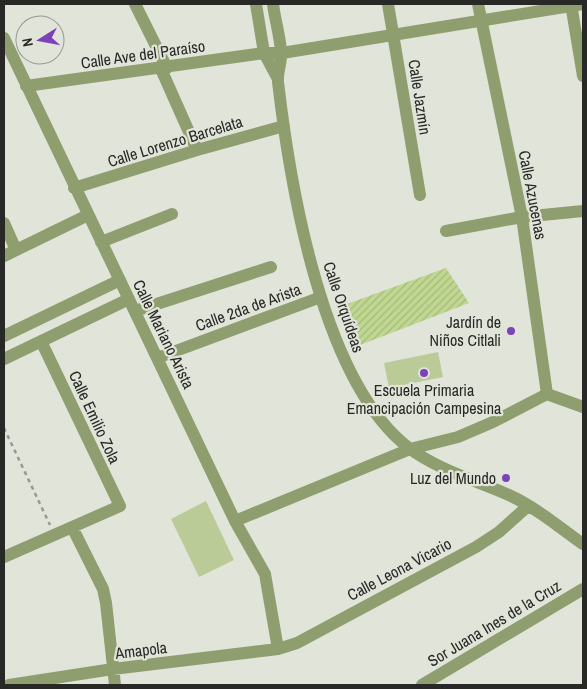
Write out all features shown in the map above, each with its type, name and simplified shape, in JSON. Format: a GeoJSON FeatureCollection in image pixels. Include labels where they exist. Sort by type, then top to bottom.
{"type":"FeatureCollection","features":[{"type":"Feature","properties":{"kind":"street"},"geometry":{"type":"LineString","coordinates":[[135,4],[197,150]]}},
{"type":"Feature","properties":{"kind":"street","name":"Calle Orquídeas"},"geometry":{"type":"LineString","coordinates":[[256,4],[264,53],[278,79]]}},
{"type":"Feature","properties":{"kind":"street","name":"Calle Orquídeas"},"geometry":{"type":"LineString","coordinates":[[273,4],[282,53],[278,79],[284,126],[301,217],[321,296],[338,348],[351,375],[384,422],[410,449],[528,506],[583,544]]}},
{"type":"Feature","properties":{"kind":"street","name":"Calle Jazmín"},"geometry":{"type":"LineString","coordinates":[[388,4],[420,195]]}},
{"type":"Feature","properties":{"kind":"street","name":"Calle Azucenas"},"geometry":{"type":"LineString","coordinates":[[478,4],[522,217],[547,394]]}},
{"type":"Feature","properties":{"kind":"street"},"geometry":{"type":"LineString","coordinates":[[575,5],[583,76]]}},
{"type":"Feature","properties":{"kind":"street","name":"Calle Ave del Paraíso"},"geometry":{"type":"LineString","coordinates":[[26,86],[164,69],[264,53],[282,53],[575,5]]}},
{"type":"Feature","properties":{"kind":"street","name":"Calle Mariano Arista"},"geometry":{"type":"LineString","coordinates":[[4,38],[74,188],[136,311],[235,521],[265,574],[278,649]]}},
{"type":"Feature","properties":{"kind":"street","name":"Calle Lorenzo Barcelata"},"geometry":{"type":"LineString","coordinates":[[74,188],[197,150],[284,126]]}},
{"type":"Feature","properties":{"kind":"street"},"geometry":{"type":"LineString","coordinates":[[446,231],[522,217],[583,211]]}},
{"type":"Feature","properties":{"kind":"street"},"geometry":{"type":"LineString","coordinates":[[101,242],[172,214]]}},
{"type":"Feature","properties":{"kind":"street"},"geometry":{"type":"LineString","coordinates":[[4,256],[88,215]]}},
{"type":"Feature","properties":{"kind":"street"},"geometry":{"type":"LineString","coordinates":[[4,224],[16,250]]}},
{"type":"Feature","properties":{"kind":"street"},"geometry":{"type":"LineString","coordinates":[[136,311],[271,267]]}},
{"type":"Feature","properties":{"kind":"street"},"geometry":{"type":"LineString","coordinates":[[4,336],[120,280]]}},
{"type":"Feature","properties":{"kind":"street","name":"Calle 2da de Arista"},"geometry":{"type":"LineString","coordinates":[[157,358],[321,296]]}},
{"type":"Feature","properties":{"kind":"street"},"geometry":{"type":"LineString","coordinates":[[4,359],[130,299]]}},
{"type":"Feature","properties":{"kind":"street","name":"Calle Emilio Zola"},"geometry":{"type":"LineString","coordinates":[[41,342],[120,506],[72,527]]}},
{"type":"Feature","properties":{"kind":"street"},"geometry":{"type":"LineString","coordinates":[[235,521],[410,449],[458,437],[493,422],[547,394],[583,407]]}},
{"type":"Feature","properties":{"kind":"street","name":"Calle Leona Vicario"},"geometry":{"type":"LineString","coordinates":[[278,649],[297,642],[476,547],[499,532],[528,506]]}},
{"type":"Feature","properties":{"kind":"street"},"geometry":{"type":"LineString","coordinates":[[4,557],[72,527],[102,589],[106,603],[115,685]]}},
{"type":"Feature","properties":{"kind":"street","name":"Sor Juana Ines de la Cruz"},"geometry":{"type":"LineString","coordinates":[[422,685],[583,589]]}},
{"type":"Feature","properties":{"kind":"street","name":"Amapola"},"geometry":{"type":"LineString","coordinates":[[9,685],[113,669],[278,649]]}},
{"type":"Feature","properties":{"kind":"path"},"geometry":{"type":"LineString","coordinates":[[4,428],[55,535]]}},
{"type":"Feature","properties":{"kind":"green space"},"geometry":{"type":"Polygon","coordinates":[[[438,352],[443,377],[389,388],[384,363],[438,352]]]}},
{"type":"Feature","properties":{"kind":"green space"},"geometry":{"type":"Polygon","coordinates":[[[206,501],[234,560],[199,577],[171,519],[206,501]]]}},
{"type":"Feature","properties":{"kind":"building"},"geometry":{"type":"Polygon","coordinates":[[[446,268],[469,303],[360,345],[347,304],[446,268]]]}},
{"type":"Feature","properties":{"kind":"place","name":"Jardín de Niños Citlali"},"geometry":{"type":"Point","coordinates":[511,331]}},
{"type":"Feature","properties":{"kind":"place","name":"Escuela Primaria Emancipación Campesina"},"geometry":{"type":"Point","coordinates":[424,373]}},
{"type":"Feature","properties":{"kind":"place","name":"Luz del Mundo"},"geometry":{"type":"Point","coordinates":[506,478]}}]}
